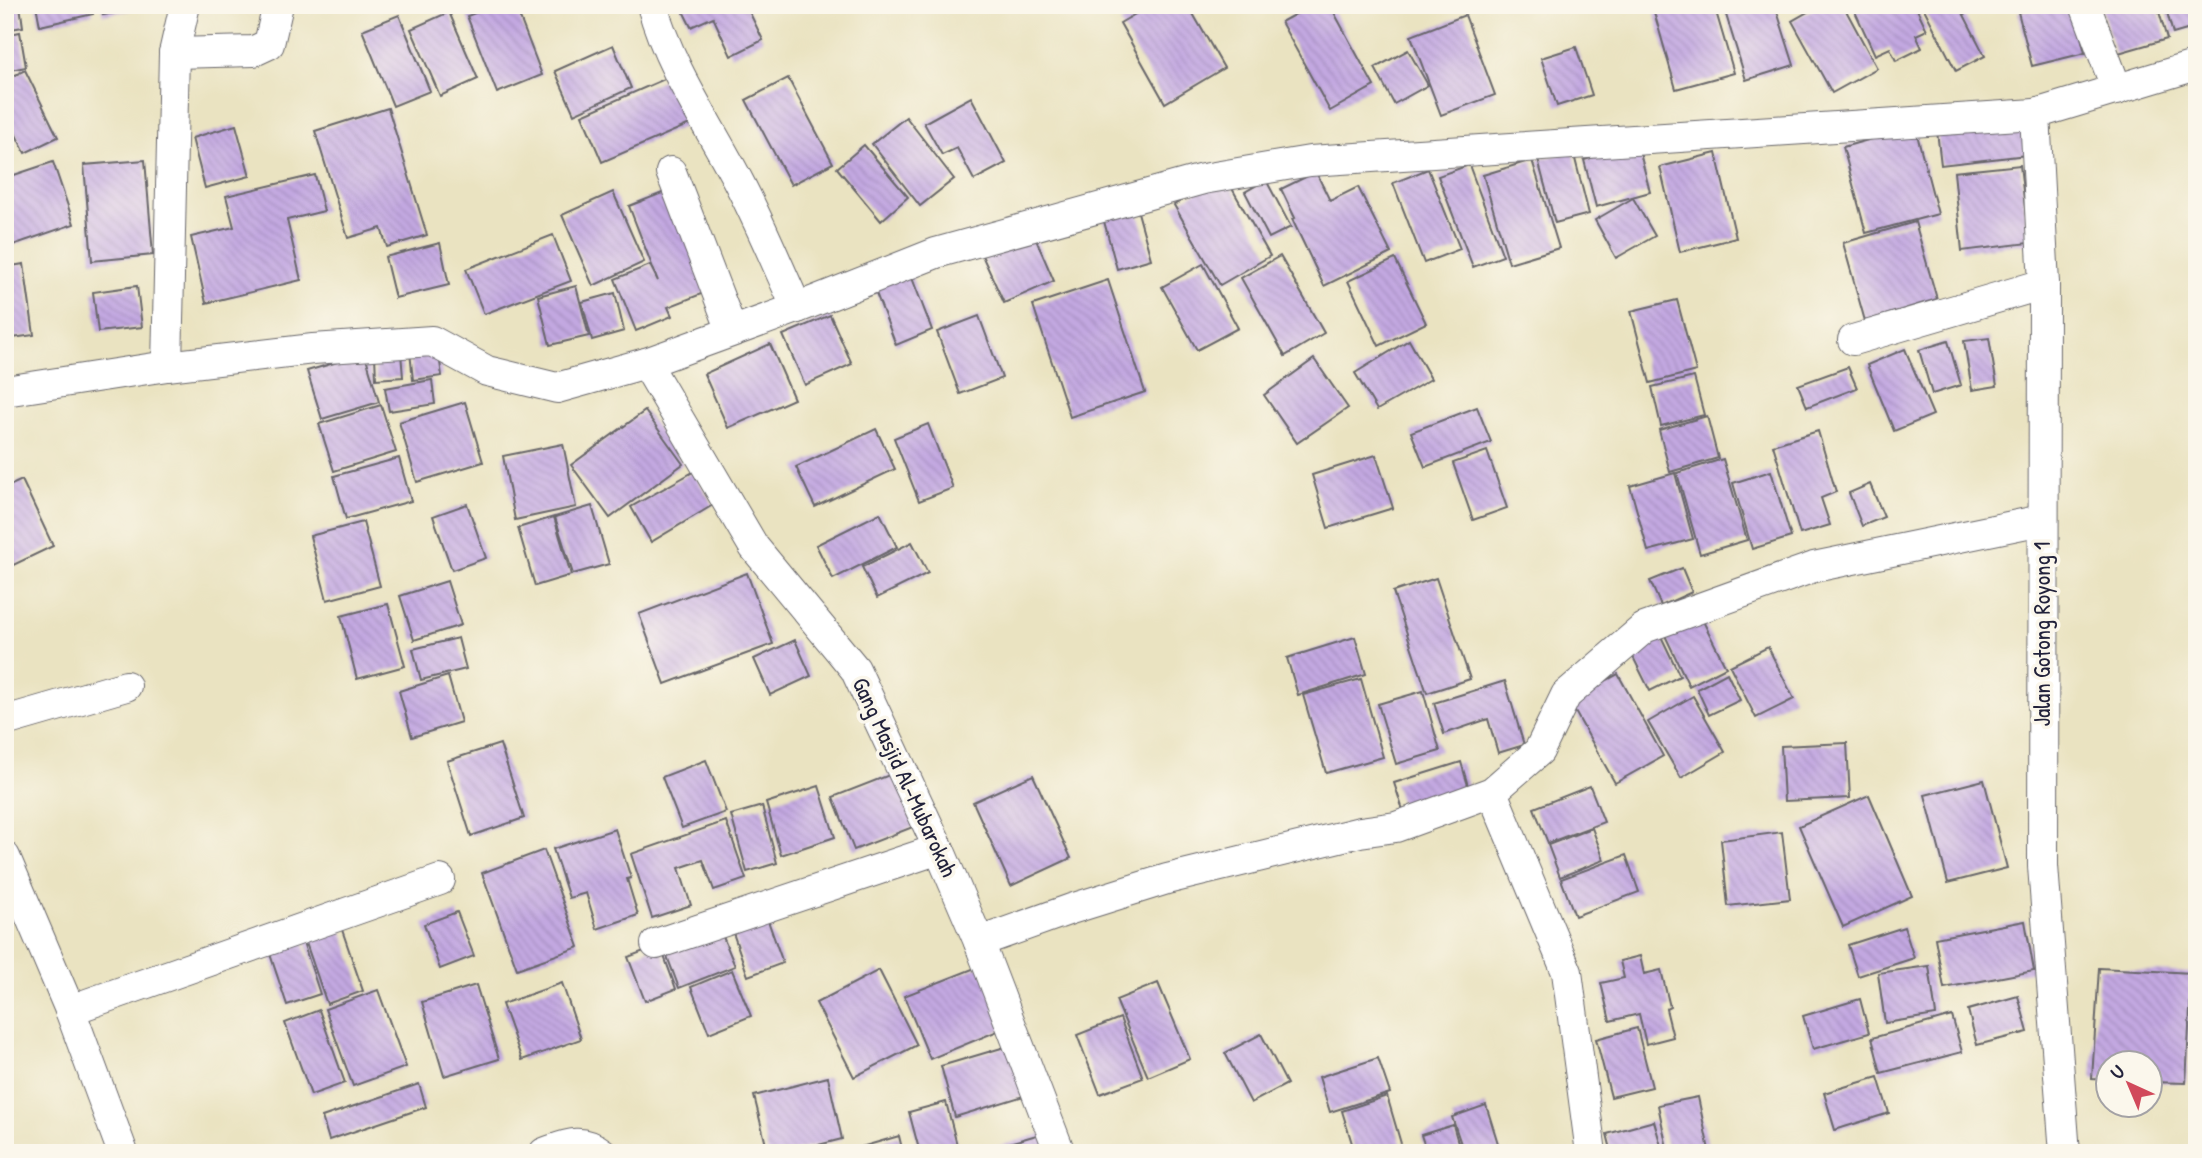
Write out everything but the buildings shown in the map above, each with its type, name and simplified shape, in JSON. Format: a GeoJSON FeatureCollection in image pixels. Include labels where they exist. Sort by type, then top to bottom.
{"type":"FeatureCollection","features":[{"type":"Feature","properties":{"kind":"street"},"geometry":{"type":"LineString","coordinates":[[167,366],[174,53],[185,5]]}},
{"type":"Feature","properties":{"kind":"street"},"geometry":{"type":"LineString","coordinates":[[174,53],[254,51],[269,44],[278,5]]}},
{"type":"Feature","properties":{"kind":"street"},"geometry":{"type":"LineString","coordinates":[[652,5],[681,76],[738,181],[796,308]]}},
{"type":"Feature","properties":{"kind":"street"},"geometry":{"type":"LineString","coordinates":[[2085,5],[2117,90]]}},
{"type":"Feature","properties":{"kind":"street"},"geometry":{"type":"LineString","coordinates":[[5,391],[167,366],[313,349],[432,341],[486,371],[557,388],[646,363],[936,253],[1203,179],[1296,163],[2035,114],[2197,65]]}},
{"type":"Feature","properties":{"kind":"street","name":"Jalan Gotong Royong 1"},"geometry":{"type":"LineString","coordinates":[[2035,114],[2044,284],[2043,866],[2065,1153]]}},
{"type":"Feature","properties":{"kind":"street"},"geometry":{"type":"LineString","coordinates":[[671,172],[732,331]]}},
{"type":"Feature","properties":{"kind":"street"},"geometry":{"type":"LineString","coordinates":[[1853,340],[2044,284]]}},
{"type":"Feature","properties":{"kind":"street","name":"Gang Masjid Al-Mubarokah"},"geometry":{"type":"LineString","coordinates":[[646,363],[754,547],[855,669],[979,942],[1060,1153]]}},
{"type":"Feature","properties":{"kind":"street"},"geometry":{"type":"LineString","coordinates":[[979,942],[1167,879],[1360,832],[1396,827],[1492,792],[1539,751],[1566,695],[1644,628],[1814,566],[2042,520]]}},
{"type":"Feature","properties":{"kind":"street"},"geometry":{"type":"LineString","coordinates":[[5,721],[126,687]]}},
{"type":"Feature","properties":{"kind":"street"},"geometry":{"type":"LineString","coordinates":[[1492,792],[1567,972],[1591,1153]]}},
{"type":"Feature","properties":{"kind":"street"},"geometry":{"type":"LineString","coordinates":[[656,944],[939,849]]}},
{"type":"Feature","properties":{"kind":"street"},"geometry":{"type":"LineString","coordinates":[[5,857],[70,1010],[123,1153]]}},
{"type":"Feature","properties":{"kind":"street"},"geometry":{"type":"LineString","coordinates":[[70,1010],[440,880]]}},
{"type":"Feature","properties":{"kind":"street"},"geometry":{"type":"LineString","coordinates":[[544,1153],[573,1142],[592,1145],[602,1153]]}}]}
